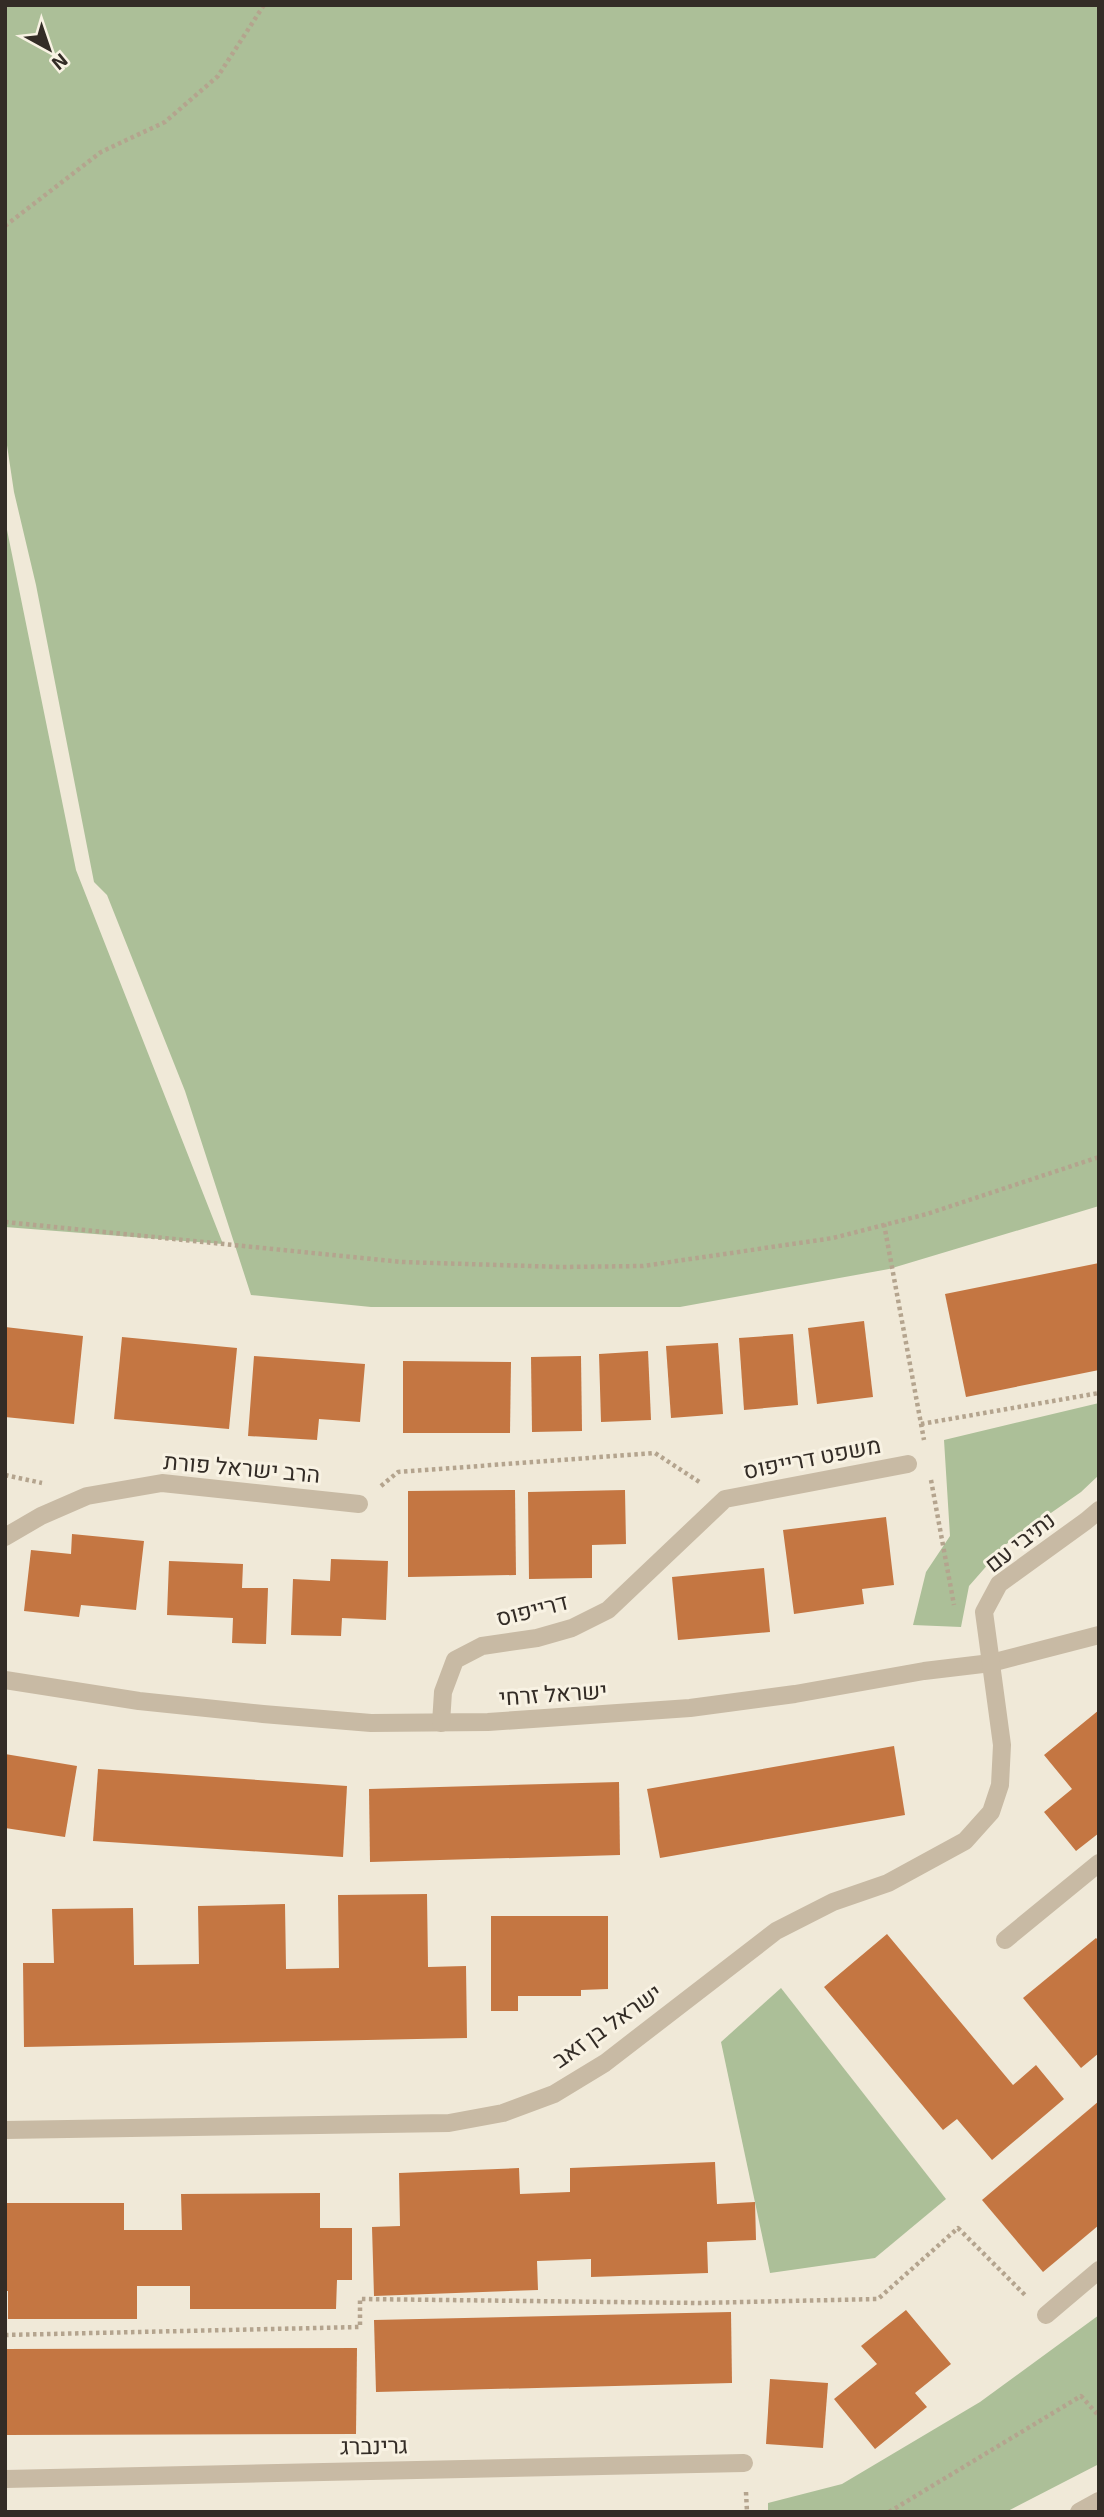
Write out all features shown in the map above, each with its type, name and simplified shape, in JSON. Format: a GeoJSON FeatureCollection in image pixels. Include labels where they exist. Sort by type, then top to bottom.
{"type":"FeatureCollection","features":[{"type":"Feature","properties":{"kind":"street","name":"משפט דרייפוס"},"geometry":{"type":"LineString","coordinates":[[725,1499],[908,1464]]}},
{"type":"Feature","properties":{"kind":"street","name":"הרב ישראל פורת"},"geometry":{"type":"LineString","coordinates":[[5,1538],[41,1516],[87,1496],[162,1483],[359,1504]]}},
{"type":"Feature","properties":{"kind":"street","name":"דרייפוס"},"geometry":{"type":"LineString","coordinates":[[441,1723],[443,1692],[455,1660],[482,1646],[537,1638],[572,1628],[608,1610],[725,1499]]}},
{"type":"Feature","properties":{"kind":"street","name":"נתיבי עם"},"geometry":{"type":"LineString","coordinates":[[991,1663],[984,1612],[999,1584],[1099,1510]]}},
{"type":"Feature","properties":{"kind":"street","name":"ישראל זרחי"},"geometry":{"type":"LineString","coordinates":[[5,1680],[139,1701],[262,1714],[371,1723],[488,1723],[690,1708],[991,1663],[1099,1634]]}},
{"type":"Feature","properties":{"kind":"street","name":"ישראל בן זאב"},"geometry":{"type":"LineString","coordinates":[[5,2130],[450,2123],[503,2113],[554,2094],[605,2063],[776,1931],[833,1902],[888,1884],[965,1842],[991,1812],[1000,1785],[1002,1745],[991,1663]]}},
{"type":"Feature","properties":{"kind":"street"},"geometry":{"type":"LineString","coordinates":[[1005,1940],[1099,1863]]}},
{"type":"Feature","properties":{"kind":"street"},"geometry":{"type":"LineString","coordinates":[[1046,2315],[1099,2270]]}},
{"type":"Feature","properties":{"kind":"street","name":"גרינברג"},"geometry":{"type":"LineString","coordinates":[[5,2479],[744,2463]]}},
{"type":"Feature","properties":{"kind":"street"},"geometry":{"type":"LineString","coordinates":[[1079,2512],[1099,2501]]}},
{"type":"Feature","properties":{"kind":"path"},"geometry":{"type":"LineString","coordinates":[[5,226],[101,152],[165,122],[218,76],[264,5]]}},
{"type":"Feature","properties":{"kind":"path"},"geometry":{"type":"LineString","coordinates":[[5,1222],[402,1262],[562,1267],[643,1266],[833,1238],[927,1214],[1099,1157]]}},
{"type":"Feature","properties":{"kind":"path"},"geometry":{"type":"LineString","coordinates":[[920,1424],[1099,1392]]}},
{"type":"Feature","properties":{"kind":"path"},"geometry":{"type":"LineString","coordinates":[[359,1504],[398,1472],[655,1453],[725,1499]]}},
{"type":"Feature","properties":{"kind":"path"},"geometry":{"type":"LineString","coordinates":[[5,2336],[360,2327],[360,2299],[698,2303],[878,2299],[958,2228],[1046,2315]]}},
{"type":"Feature","properties":{"kind":"path"},"geometry":{"type":"LineString","coordinates":[[889,2512],[1081,2396],[1099,2416]]}},
{"type":"Feature","properties":{"kind":"green space"},"geometry":{"type":"Polygon","coordinates":[[[5,5],[1099,5],[1099,1206],[889,1269],[680,1307],[371,1307],[251,1295],[185,1091],[107,895],[94,882],[36,585],[14,492],[5,432],[5,5]]]}},
{"type":"Feature","properties":{"kind":"green space"},"geometry":{"type":"Polygon","coordinates":[[[5,520],[76,870],[223,1244],[5,1227],[5,520]]]}},
{"type":"Feature","properties":{"kind":"green space"},"geometry":{"type":"Polygon","coordinates":[[[1099,1403],[1099,1475],[1081,1492],[1005,1545],[969,1586],[961,1627],[913,1625],[926,1572],[950,1536],[944,1440],[1099,1403]]]}},
{"type":"Feature","properties":{"kind":"green space"},"geometry":{"type":"Polygon","coordinates":[[[781,1988],[946,2199],[875,2258],[770,2273],[721,2042],[781,1988]]]}},
{"type":"Feature","properties":{"kind":"green space"},"geometry":{"type":"Polygon","coordinates":[[[1099,2315],[1099,2464],[1006,2512],[768,2512],[768,2503],[842,2484],[980,2402],[1099,2315]]]}},
{"type":"Feature","properties":{"kind":"building"},"geometry":{"type":"Polygon","coordinates":[[[1099,1263],[1099,1370],[966,1397],[945,1294],[1099,1263]]]}},
{"type":"Feature","properties":{"kind":"building"},"geometry":{"type":"Polygon","coordinates":[[[864,1321],[873,1397],[817,1404],[808,1328],[864,1321]]]}},
{"type":"Feature","properties":{"kind":"building"},"geometry":{"type":"Polygon","coordinates":[[[5,1327],[83,1336],[74,1424],[5,1417],[5,1327]]]}},
{"type":"Feature","properties":{"kind":"building"},"geometry":{"type":"Polygon","coordinates":[[[793,1334],[798,1405],[744,1410],[739,1338],[793,1334]]]}},
{"type":"Feature","properties":{"kind":"building"},"geometry":{"type":"Polygon","coordinates":[[[122,1337],[237,1348],[229,1429],[114,1419],[122,1337]]]}},
{"type":"Feature","properties":{"kind":"building"},"geometry":{"type":"Polygon","coordinates":[[[718,1343],[723,1414],[671,1418],[666,1346],[718,1343]]]}},
{"type":"Feature","properties":{"kind":"building"},"geometry":{"type":"Polygon","coordinates":[[[648,1351],[651,1420],[601,1422],[599,1354],[648,1351]]]}},
{"type":"Feature","properties":{"kind":"building"},"geometry":{"type":"Polygon","coordinates":[[[254,1356],[365,1364],[360,1422],[319,1419],[317,1440],[248,1436],[254,1356]]]}},
{"type":"Feature","properties":{"kind":"building"},"geometry":{"type":"Polygon","coordinates":[[[581,1356],[582,1431],[532,1432],[531,1357],[581,1356]]]}},
{"type":"Feature","properties":{"kind":"building"},"geometry":{"type":"Polygon","coordinates":[[[403,1361],[511,1362],[510,1433],[403,1433],[403,1361]]]}},
{"type":"Feature","properties":{"kind":"building"},"geometry":{"type":"Polygon","coordinates":[[[515,1490],[516,1575],[408,1577],[408,1491],[515,1490]]]}},
{"type":"Feature","properties":{"kind":"building"},"geometry":{"type":"Polygon","coordinates":[[[625,1490],[626,1544],[592,1545],[592,1578],[529,1579],[528,1492],[625,1490]]]}},
{"type":"Feature","properties":{"kind":"building"},"geometry":{"type":"Polygon","coordinates":[[[886,1517],[894,1585],[862,1589],[864,1604],[794,1614],[783,1530],[886,1517]]]}},
{"type":"Feature","properties":{"kind":"building"},"geometry":{"type":"Polygon","coordinates":[[[72,1534],[144,1541],[136,1610],[81,1605],[79,1617],[24,1611],[31,1550],[71,1554],[72,1534]]]}},
{"type":"Feature","properties":{"kind":"building"},"geometry":{"type":"Polygon","coordinates":[[[331,1559],[388,1561],[386,1620],[342,1618],[341,1636],[291,1635],[293,1579],[330,1581],[331,1559]]]}},
{"type":"Feature","properties":{"kind":"building"},"geometry":{"type":"Polygon","coordinates":[[[169,1561],[243,1564],[242,1588],[268,1588],[266,1644],[232,1643],[233,1618],[167,1615],[169,1561]]]}},
{"type":"Feature","properties":{"kind":"building"},"geometry":{"type":"Polygon","coordinates":[[[764,1568],[770,1632],[678,1640],[672,1577],[764,1568]]]}},
{"type":"Feature","properties":{"kind":"building"},"geometry":{"type":"Polygon","coordinates":[[[1099,1710],[1099,1833],[1076,1851],[1044,1812],[1072,1789],[1044,1755],[1099,1710]]]}},
{"type":"Feature","properties":{"kind":"building"},"geometry":{"type":"Polygon","coordinates":[[[894,1746],[905,1815],[660,1858],[647,1789],[894,1746]]]}},
{"type":"Feature","properties":{"kind":"building"},"geometry":{"type":"Polygon","coordinates":[[[5,1754],[77,1766],[65,1837],[5,1828],[5,1754]]]}},
{"type":"Feature","properties":{"kind":"building"},"geometry":{"type":"Polygon","coordinates":[[[98,1769],[347,1786],[343,1857],[93,1841],[98,1769]]]}},
{"type":"Feature","properties":{"kind":"building"},"geometry":{"type":"Polygon","coordinates":[[[619,1782],[620,1855],[370,1862],[369,1789],[619,1782]]]}},
{"type":"Feature","properties":{"kind":"building"},"geometry":{"type":"Polygon","coordinates":[[[427,1894],[428,1967],[466,1966],[467,2038],[24,2047],[23,1963],[54,1963],[52,1909],[133,1908],[134,1965],[199,1964],[198,1906],[285,1904],[286,1969],[339,1968],[338,1895],[427,1894]]]}},
{"type":"Feature","properties":{"kind":"building"},"geometry":{"type":"Polygon","coordinates":[[[491,1916],[608,1916],[608,1989],[581,1990],[581,1996],[518,1996],[518,2011],[491,2011],[491,1916]]]}},
{"type":"Feature","properties":{"kind":"building"},"geometry":{"type":"Polygon","coordinates":[[[887,1934],[1013,2085],[1036,2065],[1064,2099],[992,2160],[957,2119],[943,2130],[824,1987],[887,1934]]]}},
{"type":"Feature","properties":{"kind":"building"},"geometry":{"type":"Polygon","coordinates":[[[1096,1938],[1099,1941],[1099,2053],[1081,2068],[1023,1998],[1096,1938]]]}},
{"type":"Feature","properties":{"kind":"building"},"geometry":{"type":"Polygon","coordinates":[[[1099,2101],[1099,2225],[1043,2272],[982,2200],[1099,2101]]]}},
{"type":"Feature","properties":{"kind":"building"},"geometry":{"type":"Polygon","coordinates":[[[715,2162],[717,2204],[755,2202],[756,2240],[707,2242],[708,2273],[591,2277],[591,2259],[537,2261],[538,2290],[374,2296],[372,2227],[400,2226],[399,2173],[519,2168],[520,2194],[570,2192],[570,2168],[715,2162]]]}},
{"type":"Feature","properties":{"kind":"building"},"geometry":{"type":"Polygon","coordinates":[[[320,2193],[320,2228],[352,2228],[352,2280],[337,2280],[336,2309],[190,2309],[190,2286],[137,2286],[137,2319],[8,2319],[8,2291],[5,2291],[5,2203],[124,2203],[124,2230],[182,2230],[181,2194],[320,2193]]]}},
{"type":"Feature","properties":{"kind":"building"},"geometry":{"type":"Polygon","coordinates":[[[906,2310],[951,2364],[915,2393],[927,2407],[875,2449],[834,2399],[877,2364],[861,2346],[906,2310]]]}},
{"type":"Feature","properties":{"kind":"building"},"geometry":{"type":"Polygon","coordinates":[[[731,2312],[732,2383],[376,2392],[374,2320],[731,2312]]]}},
{"type":"Feature","properties":{"kind":"building"},"geometry":{"type":"Polygon","coordinates":[[[357,2348],[356,2434],[5,2435],[5,2349],[357,2348]]]}},
{"type":"Feature","properties":{"kind":"building"},"geometry":{"type":"Polygon","coordinates":[[[770,2379],[828,2383],[823,2448],[766,2444],[770,2379]]]}}]}
